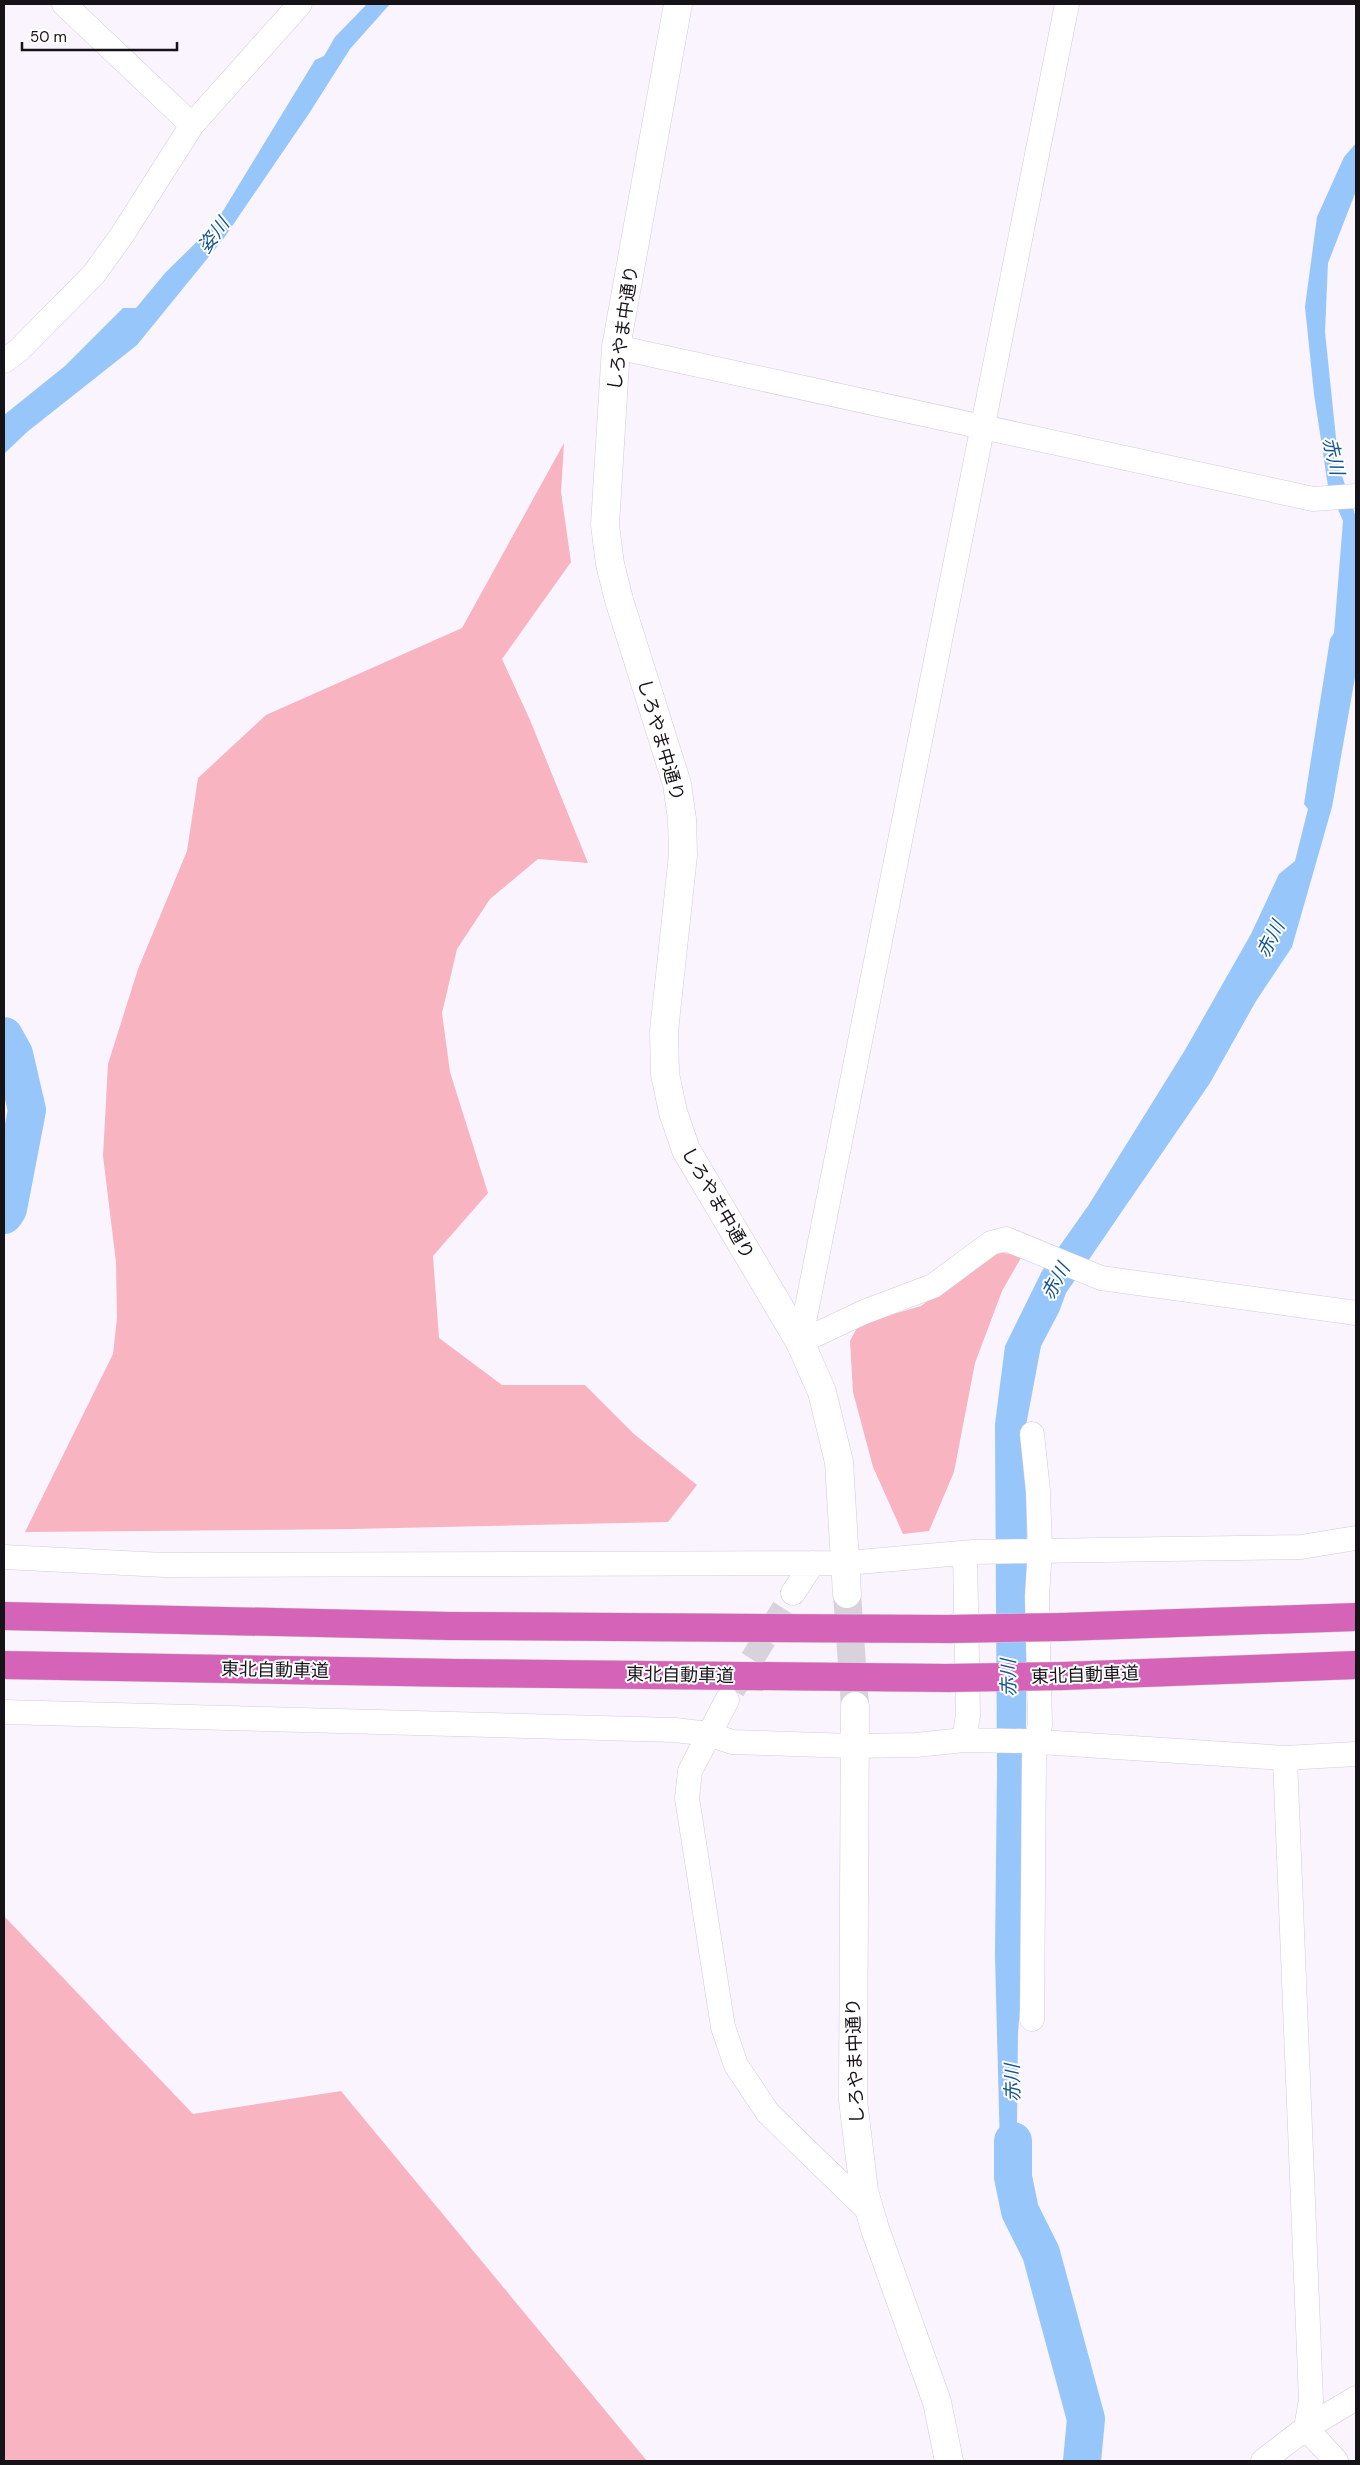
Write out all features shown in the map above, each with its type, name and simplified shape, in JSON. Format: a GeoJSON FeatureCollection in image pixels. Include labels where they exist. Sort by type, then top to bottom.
{"type":"FeatureCollection","features":[{"type":"Feature","properties":{"kind":"highway"},"geometry":{"type":"LineString","coordinates":[[4,1616],[449,1626],[949,1629],[1356,1617]]}},
{"type":"Feature","properties":{"kind":"highway","name":"東北自動車道"},"geometry":{"type":"LineString","coordinates":[[4,1664],[456,1673],[948,1678],[1063,1676],[1356,1665]]}},
{"type":"Feature","properties":{"kind":"street"},"geometry":{"type":"LineString","coordinates":[[64,4],[192,125]]}},
{"type":"Feature","properties":{"kind":"street"},"geometry":{"type":"LineString","coordinates":[[4,361],[26,344],[94,274],[122,235],[192,125],[300,4]]}},
{"type":"Feature","properties":{"kind":"street","name":"しろやま中通り"},"geometry":{"type":"LineString","coordinates":[[678,4],[616,347],[605,525],[610,564],[618,600],[677,784],[682,819],[683,855],[664,1031],[665,1074],[673,1112],[686,1150],[800,1342],[822,1392],[839,1462],[847,1594]]}},
{"type":"Feature","properties":{"kind":"street"},"geometry":{"type":"LineString","coordinates":[[800,1342],[981,427],[1067,4]]}},
{"type":"Feature","properties":{"kind":"street"},"geometry":{"type":"LineString","coordinates":[[616,347],[1313,500],[1356,496]]}},
{"type":"Feature","properties":{"kind":"street"},"geometry":{"type":"LineString","coordinates":[[800,1342],[864,1312],[933,1286],[991,1243],[1006,1239],[1101,1278],[1356,1313]]}},
{"type":"Feature","properties":{"kind":"street"},"geometry":{"type":"LineString","coordinates":[[1032,1434],[1038,1491],[1037,1596],[1040,1725],[1032,1741],[1034,1754],[1032,2019]]}},
{"type":"Feature","properties":{"kind":"street"},"geometry":{"type":"LineString","coordinates":[[4,1557],[164,1565],[846,1563],[969,1553],[1037,1550],[1301,1547],[1356,1538]]}},
{"type":"Feature","properties":{"kind":"street"},"geometry":{"type":"LineString","coordinates":[[964,1740],[968,1716],[969,1553]]}},
{"type":"Feature","properties":{"kind":"street"},"geometry":{"type":"LineString","coordinates":[[793,1593],[813,1563]]}},
{"type":"Feature","properties":{"kind":"street"},"geometry":{"type":"LineString","coordinates":[[727,1700],[690,1771],[688,1798],[723,2028],[736,2065],[768,2113],[871,2213]]}},
{"type":"Feature","properties":{"kind":"street","name":"しろやま中通り"},"geometry":{"type":"LineString","coordinates":[[855,1706],[853,1746],[853,2100],[864,2191],[937,2402],[949,2461]]}},
{"type":"Feature","properties":{"kind":"street"},"geometry":{"type":"LineString","coordinates":[[4,1712],[675,1730],[709,1734],[732,1742],[853,1746],[916,1745],[964,1740],[1032,1741],[1285,1758],[1356,1754]]}},
{"type":"Feature","properties":{"kind":"street"},"geometry":{"type":"LineString","coordinates":[[1285,1758],[1311,2400],[1306,2428]]}},
{"type":"Feature","properties":{"kind":"street"},"geometry":{"type":"LineString","coordinates":[[1263,2461],[1306,2428],[1356,2398]]}},
{"type":"Feature","properties":{"kind":"street"},"geometry":{"type":"LineString","coordinates":[[1306,2428],[1336,2461]]}},
{"type":"Feature","properties":{"kind":"shaded area"},"geometry":{"type":"Polygon","coordinates":[[[564,443],[561,492],[571,562],[502,659],[530,720],[588,863],[538,859],[490,899],[457,949],[442,1013],[450,1072],[488,1193],[433,1256],[439,1338],[502,1385],[585,1385],[634,1434],[697,1485],[668,1522],[352,1529],[25,1532],[113,1354],[117,1318],[116,1262],[103,1156],[108,1064],[138,969],[187,851],[198,778],[266,715],[462,628],[564,443]]]}},
{"type":"Feature","properties":{"kind":"shaded area"},"geometry":{"type":"Polygon","coordinates":[[[993,1251],[1022,1256],[1002,1291],[975,1363],[954,1472],[929,1531],[903,1534],[873,1467],[853,1392],[850,1341],[859,1324],[921,1306],[971,1270],[993,1251]]]}},
{"type":"Feature","properties":{"kind":"shaded area"},"geometry":{"type":"Polygon","coordinates":[[[4,1916],[193,2114],[341,2091],[647,2461],[4,2461],[4,1916]]]}},
{"type":"Feature","properties":{"kind":"water"},"geometry":{"type":"Polygon","coordinates":[[[367,4],[390,4],[350,49],[310,112],[224,238],[137,345],[27,432],[4,454],[4,415],[65,366],[123,308],[136,308],[166,272],[215,224],[315,60],[324,56],[335,37],[367,4]]]}},
{"type":"Feature","properties":{"kind":"water"},"geometry":{"type":"Polygon","coordinates":[[[1356,143],[1356,191],[1328,263],[1325,332],[1339,467],[1356,517],[1356,672],[1332,807],[1292,947],[1256,1001],[1210,1083],[1066,1293],[1059,1312],[1041,1346],[1024,1436],[1027,1496],[1025,1953],[1018,2032],[1016,2203],[1000,2149],[995,1956],[997,1770],[995,1424],[1005,1346],[1042,1271],[1088,1206],[1185,1050],[1251,934],[1279,874],[1295,861],[1308,809],[1304,804],[1330,639],[1334,633],[1343,521],[1328,486],[1314,394],[1305,307],[1317,217],[1344,157],[1356,143]]]}},
{"type":"Feature","properties":{"kind":"waterway","name":"姿川"},"geometry":{"type":"LineString","coordinates":[[4,1036],[14,1054],[27,1110],[8,1209],[4,1215]]}},
{"type":"Feature","properties":{"kind":"waterway","name":"赤川"},"geometry":{"type":"LineString","coordinates":[[1013,2141],[1013,2177],[1020,2211],[1041,2253],[1086,2419],[1082,2461]]}},
{"type":"Feature","properties":{"kind":"tunnel"},"geometry":{"type":"LineString","coordinates":[[733,1690],[793,1593]]}},
{"type":"Feature","properties":{"kind":"tunnel"},"geometry":{"type":"LineString","coordinates":[[847,1594],[855,1706]]}}]}
